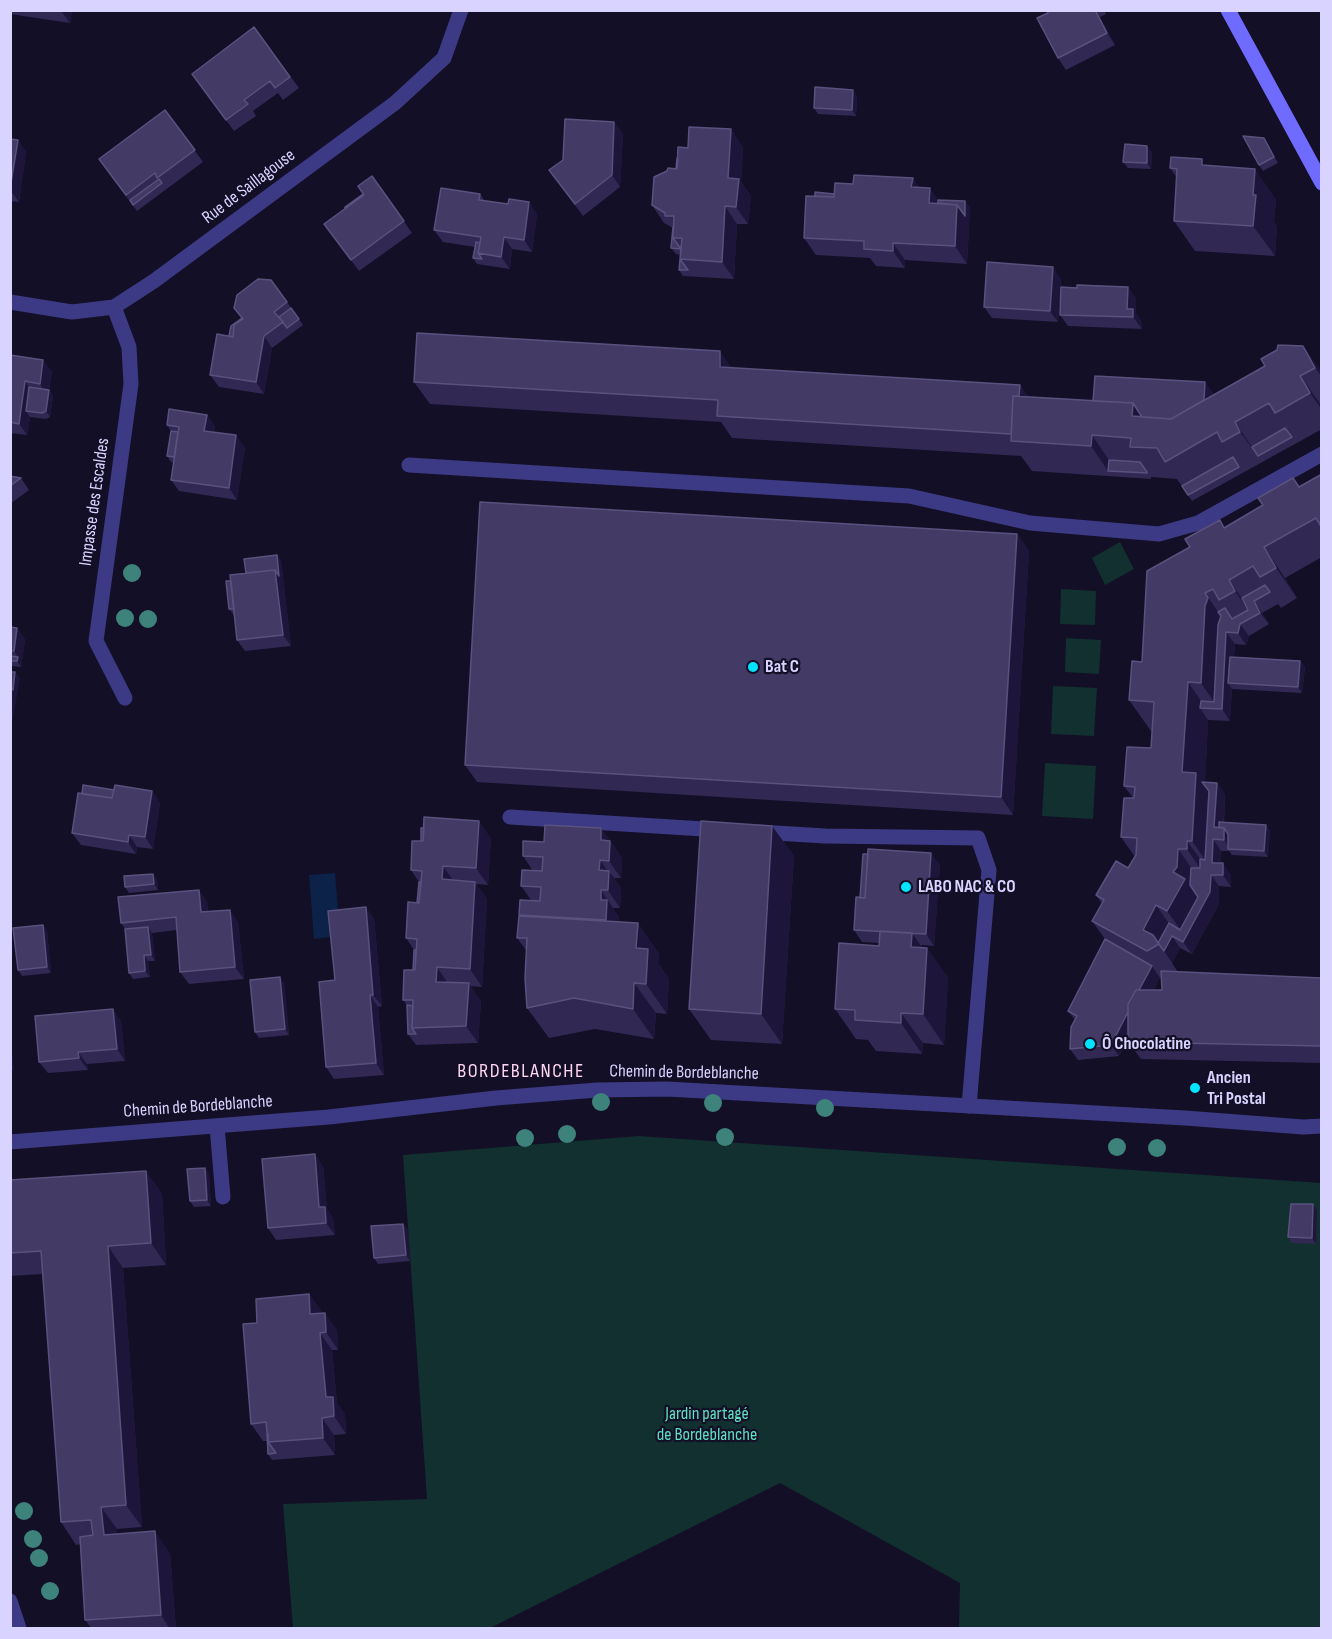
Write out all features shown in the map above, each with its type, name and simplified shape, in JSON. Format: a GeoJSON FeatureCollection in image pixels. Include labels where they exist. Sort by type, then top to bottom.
{"type":"FeatureCollection","features":[{"type":"Feature","properties":{"kind":"main road"},"geometry":{"type":"LineString","coordinates":[[1228,10],[1322,183]]}},
{"type":"Feature","properties":{"kind":"street","name":"Rue de Saillagouse"},"geometry":{"type":"LineString","coordinates":[[10,302],[72,312],[114,307],[154,281],[394,103],[444,58],[461,10]]}},
{"type":"Feature","properties":{"kind":"street","name":"Impasse des Escaldes"},"geometry":{"type":"LineString","coordinates":[[114,307],[129,347],[131,384],[96,641],[125,698]]}},
{"type":"Feature","properties":{"kind":"street"},"geometry":{"type":"LineString","coordinates":[[409,465],[909,496],[1030,523],[1159,534],[1198,523],[1322,454]]}},
{"type":"Feature","properties":{"kind":"street"},"geometry":{"type":"LineString","coordinates":[[510,817],[825,836],[978,838],[988,870],[969,1106]]}},
{"type":"Feature","properties":{"kind":"street","name":"Chemin de Bordeblanche"},"geometry":{"type":"LineString","coordinates":[[10,1142],[329,1117],[496,1098],[597,1090],[667,1089],[1303,1127],[1322,1126]]}},
{"type":"Feature","properties":{"kind":"street"},"geometry":{"type":"LineString","coordinates":[[217,1126],[224,1197]]}},
{"type":"Feature","properties":{"kind":"street"},"geometry":{"type":"LineString","coordinates":[[10,1601],[19,1629]]}},
{"type":"Feature","properties":{"kind":"green space"},"geometry":{"type":"Polygon","coordinates":[[[1120,542],[1134,569],[1105,585],[1092,558],[1120,542]]]}},
{"type":"Feature","properties":{"kind":"green space"},"geometry":{"type":"Polygon","coordinates":[[[1061,589],[1096,591],[1095,625],[1060,624],[1061,589]]]}},
{"type":"Feature","properties":{"kind":"green space"},"geometry":{"type":"Polygon","coordinates":[[[1066,638],[1101,640],[1099,674],[1065,672],[1066,638]]]}},
{"type":"Feature","properties":{"kind":"green space"},"geometry":{"type":"Polygon","coordinates":[[[1053,686],[1097,688],[1094,736],[1051,734],[1053,686]]]}},
{"type":"Feature","properties":{"kind":"green space"},"geometry":{"type":"Polygon","coordinates":[[[1045,763],[1096,766],[1093,819],[1042,816],[1045,763]]]}},
{"type":"Feature","properties":{"kind":"green space","name":"Jardin partagé de Bordeblanche"},"geometry":{"type":"Polygon","coordinates":[[[639,1136],[1321,1183],[1321,1628],[959,1628],[960,1583],[780,1483],[490,1628],[293,1628],[283,1504],[427,1499],[403,1155],[639,1136]]]}},
{"type":"Feature","properties":{"kind":"water"},"geometry":{"type":"Polygon","coordinates":[[[335,873],[339,922],[337,936],[314,939],[309,875],[335,873]]]}},
{"type":"Feature","properties":{"kind":"building"},"geometry":{"type":"Polygon","coordinates":[[[1047,10],[1095,10],[1107,33],[1058,58],[1037,18],[1048,13],[1047,10]]]}},
{"type":"Feature","properties":{"kind":"building"},"geometry":{"type":"Polygon","coordinates":[[[254,27],[290,77],[275,88],[270,81],[244,100],[248,104],[226,120],[192,74],[254,27]]]}},
{"type":"Feature","properties":{"kind":"building"},"geometry":{"type":"Polygon","coordinates":[[[815,87],[853,90],[852,110],[814,108],[815,87]]]}},
{"type":"Feature","properties":{"kind":"building"},"geometry":{"type":"Polygon","coordinates":[[[165,110],[195,150],[157,178],[155,173],[126,195],[99,159],[165,110]]]}},
{"type":"Feature","properties":{"kind":"building"},"geometry":{"type":"Polygon","coordinates":[[[565,119],[614,122],[612,175],[575,204],[549,170],[563,160],[565,119]]]}},
{"type":"Feature","properties":{"kind":"building"},"geometry":{"type":"Polygon","coordinates":[[[689,127],[731,129],[728,178],[739,179],[736,207],[725,206],[722,262],[680,259],[682,238],[673,238],[674,216],[665,216],[665,213],[652,205],[654,177],[667,171],[668,168],[677,169],[678,147],[688,148],[689,127]]]}},
{"type":"Feature","properties":{"kind":"building"},"geometry":{"type":"Polygon","coordinates":[[[1243,136],[1264,138],[1274,157],[1259,165],[1243,136]]]}},
{"type":"Feature","properties":{"kind":"building"},"geometry":{"type":"Polygon","coordinates":[[[10,139],[18,140],[10,189],[10,139]]]}},
{"type":"Feature","properties":{"kind":"building"},"geometry":{"type":"Polygon","coordinates":[[[1125,144],[1147,146],[1147,163],[1123,162],[1125,144]]]}},
{"type":"Feature","properties":{"kind":"building"},"geometry":{"type":"Polygon","coordinates":[[[1171,157],[1202,159],[1202,165],[1255,169],[1253,195],[1256,195],[1253,226],[1174,221],[1177,169],[1170,168],[1171,157]]]}},
{"type":"Feature","properties":{"kind":"building"},"geometry":{"type":"Polygon","coordinates":[[[854,175],[913,178],[911,187],[930,188],[929,203],[957,205],[955,246],[893,243],[893,251],[864,249],[864,241],[804,238],[806,196],[834,197],[835,183],[853,184],[854,175]]]}},
{"type":"Feature","properties":{"kind":"building"},"geometry":{"type":"Polygon","coordinates":[[[372,176],[404,221],[351,260],[324,224],[364,195],[358,186],[372,176]]]}},
{"type":"Feature","properties":{"kind":"building"},"geometry":{"type":"Polygon","coordinates":[[[159,179],[162,183],[133,205],[130,200],[159,179]]]}},
{"type":"Feature","properties":{"kind":"building"},"geometry":{"type":"Polygon","coordinates":[[[441,188],[480,194],[479,200],[508,204],[509,199],[529,202],[524,240],[504,237],[501,257],[478,253],[481,237],[434,230],[441,188]]]}},
{"type":"Feature","properties":{"kind":"building"},"geometry":{"type":"Polygon","coordinates":[[[815,192],[834,194],[834,197],[815,196],[815,192]]]}},
{"type":"Feature","properties":{"kind":"building"},"geometry":{"type":"Polygon","coordinates":[[[364,195],[345,208],[345,207],[364,195]]]}},
{"type":"Feature","properties":{"kind":"building"},"geometry":{"type":"Polygon","coordinates":[[[938,200],[965,201],[965,216],[957,205],[938,203],[938,200]]]}},
{"type":"Feature","properties":{"kind":"building"},"geometry":{"type":"Polygon","coordinates":[[[673,227],[673,238],[681,249],[671,248],[673,227]]]}},
{"type":"Feature","properties":{"kind":"building"},"geometry":{"type":"Polygon","coordinates":[[[476,242],[480,243],[478,253],[482,259],[473,258],[476,242]]]}},
{"type":"Feature","properties":{"kind":"building"},"geometry":{"type":"Polygon","coordinates":[[[680,259],[688,270],[679,270],[680,259]]]}},
{"type":"Feature","properties":{"kind":"building"},"geometry":{"type":"Polygon","coordinates":[[[987,262],[1053,267],[1050,311],[984,307],[987,262]]]}},
{"type":"Feature","properties":{"kind":"building"},"geometry":{"type":"Polygon","coordinates":[[[258,279],[271,280],[287,302],[274,312],[283,322],[264,336],[256,382],[210,375],[217,334],[233,337],[234,325],[243,319],[234,308],[237,295],[258,279]]]}},
{"type":"Feature","properties":{"kind":"building"},"geometry":{"type":"Polygon","coordinates":[[[1077,285],[1128,287],[1127,309],[1133,309],[1133,317],[1060,315],[1061,287],[1077,288],[1077,285]]]}},
{"type":"Feature","properties":{"kind":"building"},"geometry":{"type":"Polygon","coordinates":[[[291,308],[299,319],[287,328],[279,317],[291,308]]]}},
{"type":"Feature","properties":{"kind":"building"},"geometry":{"type":"Polygon","coordinates":[[[242,318],[234,325],[233,337],[229,336],[231,326],[242,318]]]}},
{"type":"Feature","properties":{"kind":"building"},"geometry":{"type":"Polygon","coordinates":[[[417,333],[720,351],[720,367],[1020,385],[1019,396],[1013,396],[1011,434],[717,416],[718,400],[414,382],[417,333]]]}},
{"type":"Feature","properties":{"kind":"building"},"geometry":{"type":"Polygon","coordinates":[[[1278,345],[1303,346],[1315,368],[1300,376],[1310,393],[1275,413],[1269,403],[1235,422],[1240,432],[1222,442],[1217,432],[1165,462],[1157,448],[1130,447],[1131,438],[1092,435],[1091,446],[1011,441],[1013,396],[1133,403],[1132,416],[1171,419],[1265,366],[1261,359],[1277,350],[1278,345]]]}},
{"type":"Feature","properties":{"kind":"building"},"geometry":{"type":"Polygon","coordinates":[[[10,355],[43,360],[40,384],[25,381],[19,424],[10,422],[10,355]]]}},
{"type":"Feature","properties":{"kind":"building"},"geometry":{"type":"Polygon","coordinates":[[[1095,376],[1205,382],[1204,400],[1171,419],[1142,417],[1133,403],[1093,401],[1095,376]]]}},
{"type":"Feature","properties":{"kind":"building"},"geometry":{"type":"Polygon","coordinates":[[[29,387],[49,390],[46,411],[42,413],[26,411],[29,387]]]}},
{"type":"Feature","properties":{"kind":"building"},"geometry":{"type":"Polygon","coordinates":[[[169,409],[207,415],[204,431],[236,435],[229,488],[171,480],[179,427],[167,425],[169,409]]]}},
{"type":"Feature","properties":{"kind":"building"},"geometry":{"type":"Polygon","coordinates":[[[1285,428],[1292,437],[1258,456],[1252,447],[1285,428]]]}},
{"type":"Feature","properties":{"kind":"building"},"geometry":{"type":"Polygon","coordinates":[[[171,431],[178,432],[174,457],[167,456],[171,431]]]}},
{"type":"Feature","properties":{"kind":"building"},"geometry":{"type":"Polygon","coordinates":[[[1233,457],[1239,467],[1188,495],[1182,486],[1233,457]]]}},
{"type":"Feature","properties":{"kind":"building"},"geometry":{"type":"Polygon","coordinates":[[[1109,460],[1140,462],[1147,473],[1108,471],[1109,460]]]}},
{"type":"Feature","properties":{"kind":"building"},"geometry":{"type":"Polygon","coordinates":[[[1322,474],[1322,528],[1316,518],[1264,547],[1276,568],[1260,577],[1253,566],[1229,580],[1235,591],[1219,600],[1213,589],[1205,593],[1208,598],[1205,606],[1201,683],[1188,682],[1182,772],[1196,773],[1192,841],[1187,841],[1187,849],[1178,849],[1177,867],[1173,872],[1185,879],[1167,911],[1156,905],[1143,930],[1153,935],[1159,944],[1147,951],[1092,921],[1104,900],[1096,895],[1116,861],[1128,868],[1136,855],[1137,838],[1121,837],[1124,798],[1134,798],[1135,787],[1124,786],[1127,747],[1151,748],[1154,702],[1129,700],[1132,661],[1142,662],[1147,571],[1190,547],[1185,539],[1220,520],[1224,528],[1263,505],[1258,498],[1293,478],[1299,487],[1322,474]]]}},
{"type":"Feature","properties":{"kind":"building"},"geometry":{"type":"Polygon","coordinates":[[[10,476],[21,478],[10,486],[10,476]]]}},
{"type":"Feature","properties":{"kind":"building","name":"Bat C"},"geometry":{"type":"Polygon","coordinates":[[[480,502],[1017,534],[1001,797],[465,765],[480,502]]]}},
{"type":"Feature","properties":{"kind":"building"},"geometry":{"type":"Polygon","coordinates":[[[277,555],[279,576],[275,570],[246,573],[244,559],[277,555]]]}},
{"type":"Feature","properties":{"kind":"building"},"geometry":{"type":"Polygon","coordinates":[[[275,570],[283,635],[237,640],[230,575],[275,570]]]}},
{"type":"Feature","properties":{"kind":"building"},"geometry":{"type":"Polygon","coordinates":[[[226,581],[231,581],[234,609],[229,609],[226,581]]]}},
{"type":"Feature","properties":{"kind":"building"},"geometry":{"type":"Polygon","coordinates":[[[1265,585],[1270,592],[1254,601],[1260,613],[1240,624],[1238,633],[1226,632],[1222,709],[1200,708],[1201,701],[1214,702],[1218,625],[1221,616],[1218,612],[1225,608],[1232,619],[1248,610],[1242,598],[1265,585]]]}},
{"type":"Feature","properties":{"kind":"building"},"geometry":{"type":"Polygon","coordinates":[[[10,627],[17,628],[14,651],[10,651],[10,627]]]}},
{"type":"Feature","properties":{"kind":"building"},"geometry":{"type":"Polygon","coordinates":[[[10,656],[18,657],[17,661],[10,661],[10,656]]]}},
{"type":"Feature","properties":{"kind":"building"},"geometry":{"type":"Polygon","coordinates":[[[1230,657],[1300,661],[1298,687],[1228,683],[1230,657]]]}},
{"type":"Feature","properties":{"kind":"building"},"geometry":{"type":"Polygon","coordinates":[[[10,672],[15,672],[13,690],[10,687],[10,672]]]}},
{"type":"Feature","properties":{"kind":"building"},"geometry":{"type":"Polygon","coordinates":[[[1202,782],[1217,783],[1214,827],[1224,828],[1224,840],[1213,839],[1212,863],[1223,863],[1223,875],[1211,875],[1210,892],[1183,942],[1172,936],[1164,951],[1158,943],[1169,923],[1180,930],[1198,897],[1190,885],[1191,868],[1200,868],[1200,859],[1205,860],[1209,791],[1202,782]]]}},
{"type":"Feature","properties":{"kind":"building"},"geometry":{"type":"Polygon","coordinates":[[[83,785],[114,790],[112,798],[82,794],[83,785]]]}},
{"type":"Feature","properties":{"kind":"building"},"geometry":{"type":"Polygon","coordinates":[[[115,785],[152,791],[145,837],[129,835],[128,842],[72,833],[78,793],[112,798],[115,785]]]}},
{"type":"Feature","properties":{"kind":"building"},"geometry":{"type":"Polygon","coordinates":[[[424,817],[479,821],[476,868],[443,866],[442,879],[475,882],[470,969],[437,967],[436,982],[469,983],[466,1026],[412,1028],[413,1000],[403,1000],[404,970],[415,970],[417,939],[406,938],[408,902],[419,903],[422,871],[411,870],[412,841],[423,841],[424,817]]]}},
{"type":"Feature","properties":{"kind":"building"},"geometry":{"type":"Polygon","coordinates":[[[701,821],[772,826],[761,1014],[689,1009],[701,821]]]}},
{"type":"Feature","properties":{"kind":"building"},"geometry":{"type":"Polygon","coordinates":[[[1219,822],[1266,825],[1264,851],[1228,849],[1228,834],[1224,828],[1219,827],[1219,822]]]}},
{"type":"Feature","properties":{"kind":"building"},"geometry":{"type":"Polygon","coordinates":[[[545,825],[601,828],[601,840],[610,841],[609,861],[600,860],[599,870],[609,871],[608,890],[601,890],[601,900],[607,900],[606,920],[519,915],[520,900],[540,901],[541,887],[521,886],[522,870],[542,871],[543,857],[523,856],[523,841],[544,842],[545,825]]]}},
{"type":"Feature","properties":{"kind":"building"},"geometry":{"type":"Polygon","coordinates":[[[421,828],[424,828],[423,841],[421,841],[421,828]]]}},
{"type":"Feature","properties":{"kind":"building","name":"LABO NAC & CO"},"geometry":{"type":"Polygon","coordinates":[[[868,849],[931,853],[926,934],[854,930],[856,897],[865,898],[868,849]]]}},
{"type":"Feature","properties":{"kind":"building"},"geometry":{"type":"Polygon","coordinates":[[[863,854],[868,854],[865,898],[860,898],[863,854]]]}},
{"type":"Feature","properties":{"kind":"building"},"geometry":{"type":"Polygon","coordinates":[[[153,874],[154,884],[125,887],[124,876],[153,874]]]}},
{"type":"Feature","properties":{"kind":"building"},"geometry":{"type":"Polygon","coordinates":[[[419,882],[421,882],[419,903],[417,903],[419,882]]]}},
{"type":"Feature","properties":{"kind":"building"},"geometry":{"type":"Polygon","coordinates":[[[199,890],[201,912],[230,910],[235,967],[180,972],[176,917],[121,923],[118,897],[199,890]]]}},
{"type":"Feature","properties":{"kind":"building"},"geometry":{"type":"Polygon","coordinates":[[[366,907],[376,1063],[326,1067],[319,982],[335,980],[328,911],[366,907]]]}},
{"type":"Feature","properties":{"kind":"building"},"geometry":{"type":"Polygon","coordinates":[[[519,916],[638,923],[636,948],[648,949],[646,984],[634,983],[633,1009],[574,998],[527,1008],[525,978],[527,938],[517,938],[519,916]]]}},
{"type":"Feature","properties":{"kind":"building"},"geometry":{"type":"Polygon","coordinates":[[[43,925],[47,967],[18,970],[13,928],[43,925]]]}},
{"type":"Feature","properties":{"kind":"building"},"geometry":{"type":"Polygon","coordinates":[[[148,927],[151,955],[144,955],[145,971],[129,973],[125,929],[148,927]]]}},
{"type":"Feature","properties":{"kind":"building"},"geometry":{"type":"Polygon","coordinates":[[[880,931],[912,933],[911,947],[927,948],[923,1014],[901,1013],[901,1023],[855,1020],[855,1010],[835,1009],[839,943],[879,946],[880,931]]]}},
{"type":"Feature","properties":{"kind":"building"},"geometry":{"type":"Polygon","coordinates":[[[1105,939],[1152,966],[1139,990],[1136,990],[1128,1004],[1128,1012],[1111,1045],[1070,1049],[1071,1027],[1077,1016],[1068,1011],[1105,939]]]}},
{"type":"Feature","properties":{"kind":"building"},"geometry":{"type":"Polygon","coordinates":[[[414,950],[416,950],[415,970],[413,970],[414,950]]]}},
{"type":"Feature","properties":{"kind":"building"},"geometry":{"type":"Polygon","coordinates":[[[1161,971],[1322,978],[1322,1046],[1128,1042],[1128,1004],[1136,990],[1162,990],[1161,971]]]}},
{"type":"Feature","properties":{"kind":"building"},"geometry":{"type":"Polygon","coordinates":[[[280,977],[285,1029],[255,1032],[250,980],[280,977]]]}},
{"type":"Feature","properties":{"kind":"building"},"geometry":{"type":"Polygon","coordinates":[[[407,1005],[413,1006],[412,1028],[416,1034],[408,1034],[407,1005]]]}},
{"type":"Feature","properties":{"kind":"building"},"geometry":{"type":"Polygon","coordinates":[[[113,1009],[117,1049],[78,1052],[79,1058],[39,1062],[35,1016],[113,1009]]]}},
{"type":"Feature","properties":{"kind":"building"},"geometry":{"type":"Polygon","coordinates":[[[315,1154],[319,1207],[325,1207],[326,1223],[268,1228],[262,1159],[315,1154]]]}},
{"type":"Feature","properties":{"kind":"building"},"geometry":{"type":"Polygon","coordinates":[[[205,1168],[207,1200],[190,1201],[187,1169],[205,1168]]]}},
{"type":"Feature","properties":{"kind":"building"},"geometry":{"type":"Polygon","coordinates":[[[146,1171],[151,1243],[108,1246],[126,1505],[101,1507],[104,1535],[155,1531],[161,1615],[85,1620],[80,1537],[93,1535],[91,1520],[61,1522],[41,1251],[10,1253],[10,1180],[146,1171]]]}},
{"type":"Feature","properties":{"kind":"building"},"geometry":{"type":"Polygon","coordinates":[[[1291,1204],[1313,1204],[1312,1238],[1288,1237],[1291,1204]]]}},
{"type":"Feature","properties":{"kind":"building"},"geometry":{"type":"Polygon","coordinates":[[[403,1224],[406,1255],[374,1258],[371,1226],[403,1224]]]}},
{"type":"Feature","properties":{"kind":"building"},"geometry":{"type":"Polygon","coordinates":[[[309,1294],[310,1314],[325,1313],[326,1332],[320,1333],[326,1397],[333,1397],[334,1416],[322,1418],[323,1438],[268,1442],[266,1422],[251,1424],[243,1324],[257,1323],[256,1299],[309,1294]]]}},
{"type":"Feature","properties":{"kind":"building"},"geometry":{"type":"Polygon","coordinates":[[[267,1434],[268,1442],[276,1453],[268,1454],[267,1434]]]}},
{"type":"Feature","properties":{"kind":"place","name":"Bat C"},"geometry":{"type":"Point","coordinates":[753,667]}},
{"type":"Feature","properties":{"kind":"place","name":"LABO NAC & CO"},"geometry":{"type":"Point","coordinates":[906,887]}},
{"type":"Feature","properties":{"kind":"place","name":"Ô Chocolatine"},"geometry":{"type":"Point","coordinates":[1090,1044]}},
{"type":"Feature","properties":{"kind":"place","name":"Ancien Tri Postal"},"geometry":{"type":"Point","coordinates":[1195,1088]}},
{"type":"Feature","properties":{"kind":"district","name":"BORDEBLANCHE"},"geometry":{"type":"Point","coordinates":[521,1072]}}]}
